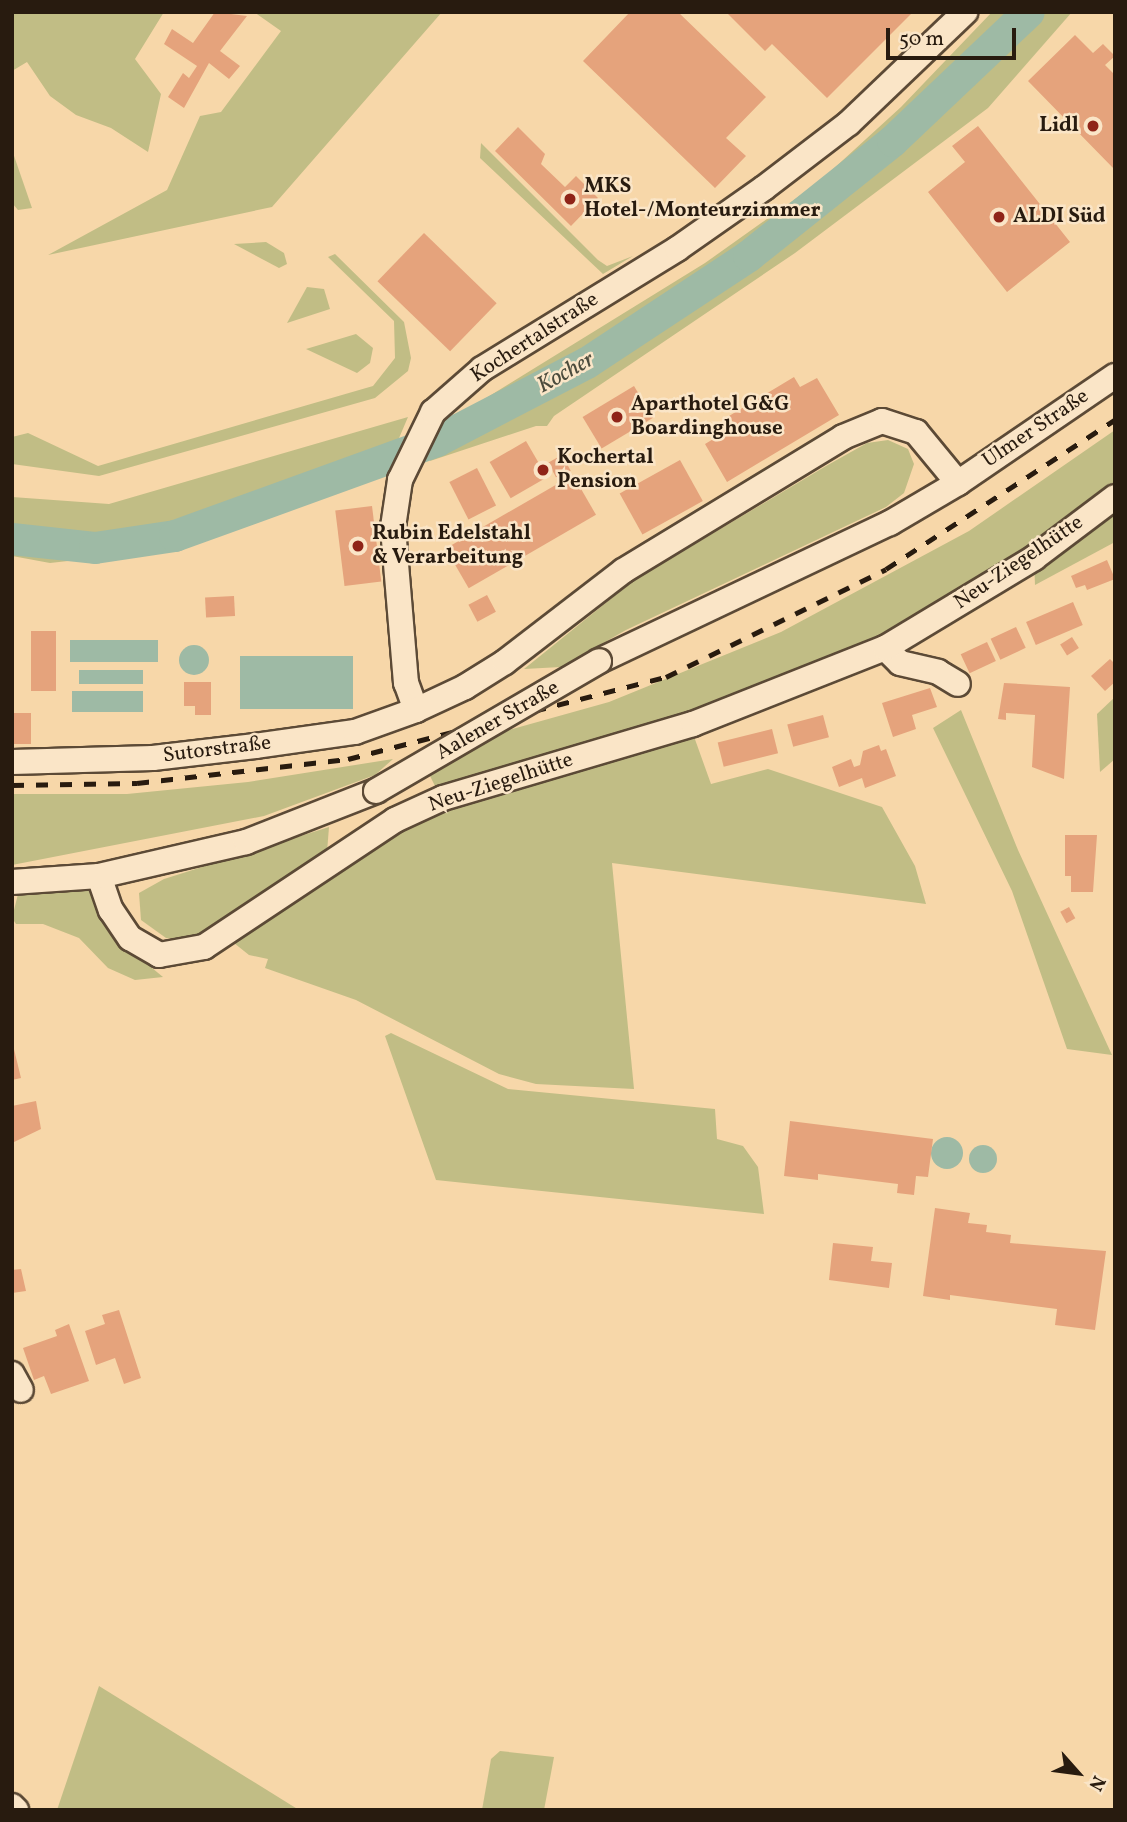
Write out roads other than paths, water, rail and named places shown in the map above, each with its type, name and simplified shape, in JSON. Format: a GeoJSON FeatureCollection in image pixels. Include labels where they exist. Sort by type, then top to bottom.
{"type":"FeatureCollection","features":[{"type":"Feature","properties":{"kind":"street","name":"Kochertalstraße"},"geometry":{"type":"LineString","coordinates":[[416,710],[406,683],[393,527],[400,480],[433,412],[482,369],[677,249],[838,131],[965,12]]}},
{"type":"Feature","properties":{"kind":"street","name":"Ulmer Straße"},"geometry":{"type":"LineString","coordinates":[[958,483],[1115,376]]}},
{"type":"Feature","properties":{"kind":"street"},"geometry":{"type":"LineString","coordinates":[[416,710],[466,687],[624,570],[843,437],[882,421],[916,432],[958,483]]}},
{"type":"Feature","properties":{"kind":"street","name":"Aalener Straße"},"geometry":{"type":"LineString","coordinates":[[12,882],[99,876],[246,842],[376,791],[599,661],[890,523],[958,483]]}},
{"type":"Feature","properties":{"kind":"street","name":"Neu-Ziegelhütte"},"geometry":{"type":"LineString","coordinates":[[99,876],[111,910],[130,938],[159,956],[204,947],[395,820],[443,798],[694,724],[885,648],[1034,558],[1115,497]]}},
{"type":"Feature","properties":{"kind":"street"},"geometry":{"type":"LineString","coordinates":[[885,648],[900,663],[938,672],[958,684]]}},
{"type":"Feature","properties":{"kind":"street","name":"Sutorstraße"},"geometry":{"type":"LineString","coordinates":[[12,762],[153,758],[255,746],[355,732],[416,710]]}},
{"type":"Feature","properties":{"kind":"street"},"geometry":{"type":"LineString","coordinates":[[12,1806],[16,1810]]}},
{"type":"Feature","properties":{"kind":"waterway","name":"Kocher"},"geometry":{"type":"LineString","coordinates":[[12,539],[95,548],[175,536],[437,441],[587,363],[749,256],[893,141],[1029,12]]}},
{"type":"Feature","properties":{"kind":"railway"},"geometry":{"type":"LineString","coordinates":[[12,785],[137,783],[348,759],[666,677],[886,569],[1115,420]]}},
{"type":"Feature","properties":{"kind":"place","name":"Lidl"},"geometry":{"type":"Point","coordinates":[1093,126]}},
{"type":"Feature","properties":{"kind":"place","name":"MKS Hotel-/Monteurzimmer"},"geometry":{"type":"Point","coordinates":[570,199]}},
{"type":"Feature","properties":{"kind":"place","name":"ALDI Süd"},"geometry":{"type":"Point","coordinates":[999,217]}},
{"type":"Feature","properties":{"kind":"place","name":"Aparthotel G&G Boardinghouse"},"geometry":{"type":"Point","coordinates":[617,417]}},
{"type":"Feature","properties":{"kind":"place","name":"Kochertal Pension"},"geometry":{"type":"Point","coordinates":[543,470]}},
{"type":"Feature","properties":{"kind":"place","name":"Rubin Edelstahl & Verarbeitung"},"geometry":{"type":"Point","coordinates":[358,546]}}]}
